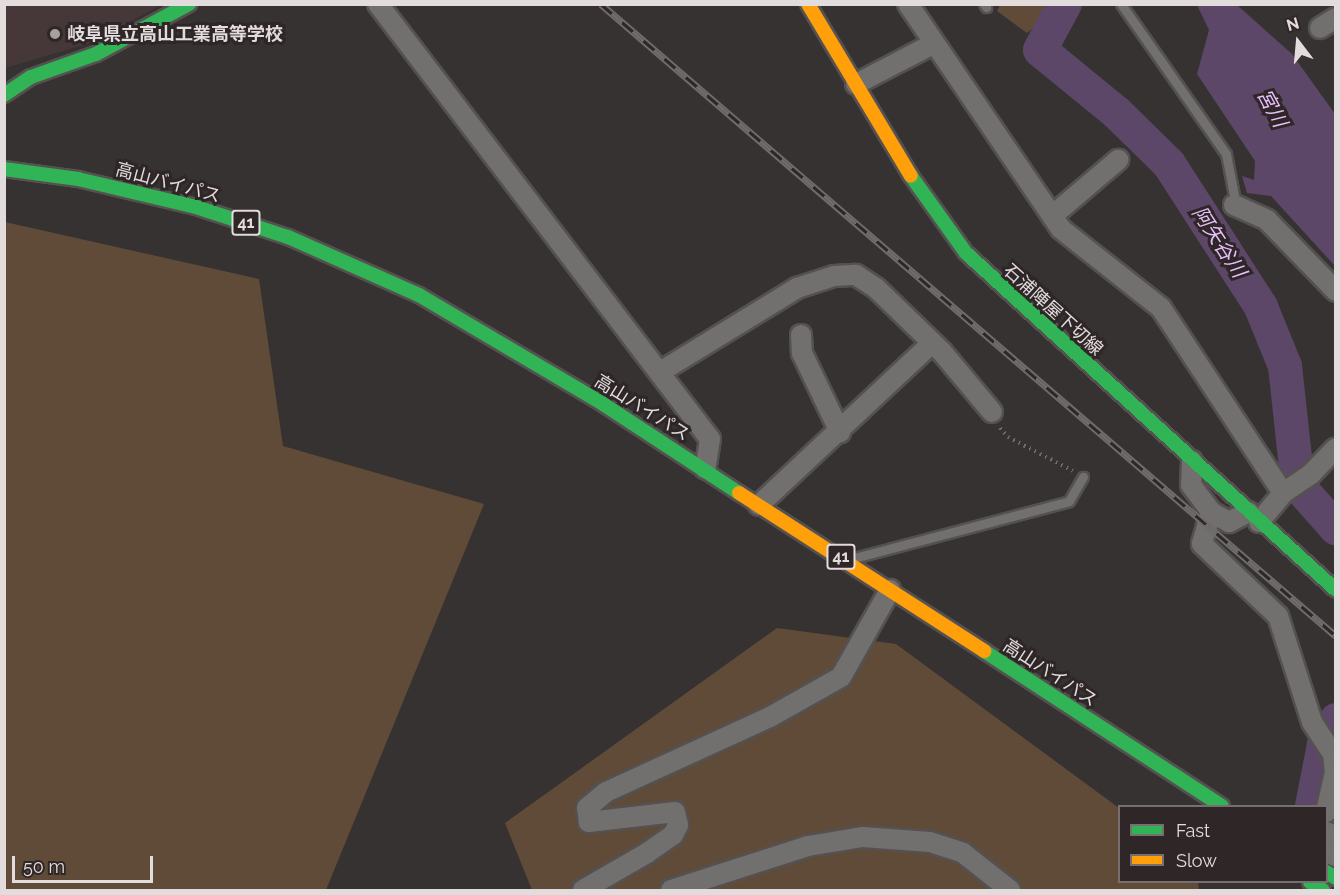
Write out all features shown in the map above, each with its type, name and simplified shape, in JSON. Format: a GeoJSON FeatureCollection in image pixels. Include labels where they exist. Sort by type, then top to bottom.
{"type":"FeatureCollection","features":[{"type":"Feature","properties":{"kind":"main road"},"geometry":{"type":"LineString","coordinates":[[4,95],[31,76],[136,36],[189,4]]}},
{"type":"Feature","properties":{"kind":"main road","name":"石浦陣屋下切線"},"geometry":{"type":"LineString","coordinates":[[808,4],[903,165],[966,254],[1335,590]]}},
{"type":"Feature","properties":{"kind":"main road","name":"高山バイパス"},"geometry":{"type":"LineString","coordinates":[[4,169],[78,179],[196,207],[365,268],[472,322],[846,560],[1215,803]]}},
{"type":"Feature","properties":{"kind":"street"},"geometry":{"type":"LineString","coordinates":[[378,4],[710,439],[705,469]]}},
{"type":"Feature","properties":{"kind":"street"},"geometry":{"type":"LineString","coordinates":[[908,4],[1052,216],[1107,268],[1161,308],[1286,491]]}},
{"type":"Feature","properties":{"kind":"street"},"geometry":{"type":"LineString","coordinates":[[856,84],[933,44]]}},
{"type":"Feature","properties":{"kind":"street"},"geometry":{"type":"LineString","coordinates":[[1052,216],[1118,160]]}},
{"type":"Feature","properties":{"kind":"street"},"geometry":{"type":"LineString","coordinates":[[1234,200],[1267,220],[1335,291]]}},
{"type":"Feature","properties":{"kind":"street"},"geometry":{"type":"LineString","coordinates":[[660,372],[797,288],[846,275],[865,279],[876,288],[932,343],[992,412]]}},
{"type":"Feature","properties":{"kind":"street"},"geometry":{"type":"LineString","coordinates":[[801,335],[802,353],[840,432]]}},
{"type":"Feature","properties":{"kind":"street"},"geometry":{"type":"LineString","coordinates":[[759,505],[840,432],[932,343]]}},
{"type":"Feature","properties":{"kind":"street"},"geometry":{"type":"LineString","coordinates":[[1192,461],[1191,485],[1211,512],[1229,522],[1254,517],[1310,475],[1335,448]]}},
{"type":"Feature","properties":{"kind":"street"},"geometry":{"type":"LineString","coordinates":[[1211,512],[1202,544],[1278,616],[1315,729],[1333,754],[1335,772],[1328,805]]}},
{"type":"Feature","properties":{"kind":"street"},"geometry":{"type":"LineString","coordinates":[[583,891],[673,835],[678,825],[675,812],[589,822],[587,808],[606,792],[760,722],[841,677],[890,590]]}},
{"type":"Feature","properties":{"kind":"street"},"geometry":{"type":"LineString","coordinates":[[670,891],[808,846],[863,837],[930,842],[963,853],[1010,891]]}},
{"type":"Feature","properties":{"kind":"lane"},"geometry":{"type":"LineString","coordinates":[[1121,4],[1226,154],[1234,200]]}},
{"type":"Feature","properties":{"kind":"lane"},"geometry":{"type":"LineString","coordinates":[[846,560],[1069,501],[1083,477]]}},
{"type":"Feature","properties":{"kind":"path"},"geometry":{"type":"LineString","coordinates":[[992,412],[992,418],[1008,437],[1083,477]]}},
{"type":"Feature","properties":{"kind":"shaded area"},"geometry":{"type":"Polygon","coordinates":[[[1000,4],[1054,5],[1051,14],[1027,33],[997,11],[1000,4]]]}},
{"type":"Feature","properties":{"kind":"shaded area","name":"岐阜県立高山工業高等学校"},"geometry":{"type":"Polygon","coordinates":[[[5,5],[161,5],[90,43],[5,68],[5,5]]]}},
{"type":"Feature","properties":{"kind":"shaded area"},"geometry":{"type":"Polygon","coordinates":[[[5,222],[259,279],[283,446],[484,504],[326,890],[5,890],[5,222]]]}},
{"type":"Feature","properties":{"kind":"shaded area"},"geometry":{"type":"Polygon","coordinates":[[[777,628],[896,644],[1118,807],[1118,883],[1198,883],[1199,890],[532,890],[505,823],[777,628]]]}},
{"type":"Feature","properties":{"kind":"water","name":"宮川"},"geometry":{"type":"Polygon","coordinates":[[[1197,5],[1237,5],[1292,54],[1335,114],[1335,266],[1271,196],[1247,193],[1242,176],[1254,180],[1255,161],[1197,74],[1209,30],[1197,5]]]}},
{"type":"Feature","properties":{"kind":"waterway","name":"阿矢谷川"},"geometry":{"type":"LineString","coordinates":[[1065,4],[1040,50],[1117,113],[1169,164],[1261,307],[1285,366],[1296,468],[1303,491],[1336,528]]}},
{"type":"Feature","properties":{"kind":"waterway","name":"阿矢谷川"},"geometry":{"type":"LineString","coordinates":[[1312,805],[1324,744],[1336,720]]}},
{"type":"Feature","properties":{"kind":"railway"},"geometry":{"type":"LineString","coordinates":[[601,4],[1336,636]]}},
{"type":"Feature","properties":{"kind":"traffic: fast"},"geometry":{"type":"LineString","coordinates":[[4,95],[31,77],[96,54],[189,4]]}},
{"type":"Feature","properties":{"kind":"traffic: fast"},"geometry":{"type":"LineString","coordinates":[[4,169],[78,179],[196,207],[288,237],[419,295],[603,404],[739,493]]}},
{"type":"Feature","properties":{"kind":"traffic: fast"},"geometry":{"type":"LineString","coordinates":[[911,176],[966,253],[1336,590]]}},
{"type":"Feature","properties":{"kind":"traffic: fast"},"geometry":{"type":"LineString","coordinates":[[984,651],[1220,805]]}},
{"type":"Feature","properties":{"kind":"traffic: fast"},"geometry":{"type":"LineString","coordinates":[[1328,873],[1336,878]]}},
{"type":"Feature","properties":{"kind":"traffic: fast"},"geometry":{"type":"LineString","coordinates":[[1312,883],[1323,890]]}},
{"type":"Feature","properties":{"kind":"traffic: slow"},"geometry":{"type":"LineString","coordinates":[[808,4],[911,176]]}},
{"type":"Feature","properties":{"kind":"traffic: slow"},"geometry":{"type":"LineString","coordinates":[[739,493],[984,651]]}},
{"type":"Feature","properties":{"kind":"place","name":"岐阜県立高山工業高等学校"},"geometry":{"type":"Point","coordinates":[55,34]}}]}
